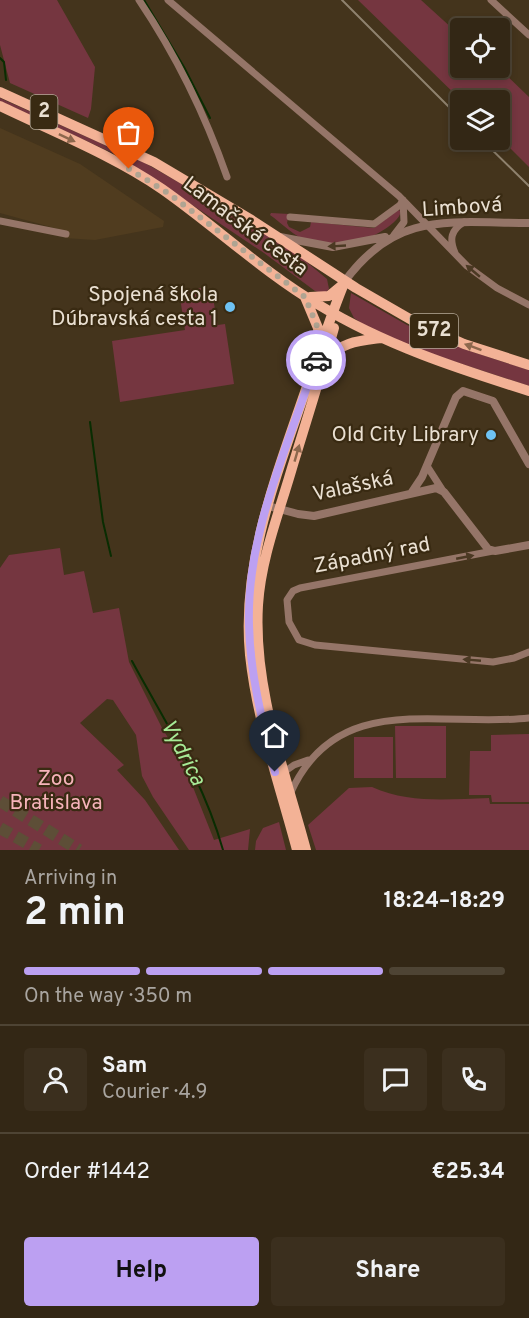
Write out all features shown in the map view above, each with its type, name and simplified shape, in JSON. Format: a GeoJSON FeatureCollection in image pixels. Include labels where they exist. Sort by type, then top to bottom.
{"type":"FeatureCollection","features":[{"type":"Feature","properties":{"kind":"main road","name":"Lamačská cesta"},"geometry":{"type":"LineString","coordinates":[[0,92],[154,162],[278,236],[345,281]]}},
{"type":"Feature","properties":{"kind":"main road","name":"Lamačská cesta"},"geometry":{"type":"LineString","coordinates":[[0,106],[100,154],[155,184],[305,297],[334,314]]}},
{"type":"Feature","properties":{"kind":"main road"},"geometry":{"type":"LineString","coordinates":[[320,360],[319,331],[305,297],[329,296],[335,293],[345,281]]}},
{"type":"Feature","properties":{"kind":"main road"},"geometry":{"type":"LineString","coordinates":[[297,850],[285,804],[266,699],[258,621],[261,579],[273,507],[345,281]]}},
{"type":"Feature","properties":{"kind":"main road","name":"572"},"geometry":{"type":"LineString","coordinates":[[345,281],[394,311],[440,333],[529,365]]}},
{"type":"Feature","properties":{"kind":"main road","name":"572"},"geometry":{"type":"LineString","coordinates":[[334,314],[381,339],[427,358],[529,391]]}},
{"type":"Feature","properties":{"kind":"main road"},"geometry":{"type":"LineString","coordinates":[[320,360],[346,343],[381,339]]}},
{"type":"Feature","properties":{"kind":"main road"},"geometry":{"type":"LineString","coordinates":[[281,777],[291,792],[306,850]]}},
{"type":"Feature","properties":{"kind":"main road"},"geometry":{"type":"LineString","coordinates":[[285,804],[291,792]]}},
{"type":"Feature","properties":{"kind":"street"},"geometry":{"type":"LineString","coordinates":[[139,0],[180,68],[212,135],[227,177]]}},
{"type":"Feature","properties":{"kind":"street"},"geometry":{"type":"LineString","coordinates":[[168,0],[403,200],[456,255],[482,278],[529,306]]}},
{"type":"Feature","properties":{"kind":"street"},"geometry":{"type":"LineString","coordinates":[[491,0],[529,35]]}},
{"type":"Feature","properties":{"kind":"street"},"geometry":{"type":"LineString","coordinates":[[290,217],[374,224],[397,208],[403,200]]}},
{"type":"Feature","properties":{"kind":"street"},"geometry":{"type":"LineString","coordinates":[[278,236],[333,247],[394,235],[404,222],[403,200]]}},
{"type":"Feature","properties":{"kind":"street"},"geometry":{"type":"LineString","coordinates":[[0,220],[66,234]]}},
{"type":"Feature","properties":{"kind":"street"},"geometry":{"type":"LineString","coordinates":[[456,255],[452,236],[455,229],[464,222]]}},
{"type":"Feature","properties":{"kind":"street","name":"Limbová"},"geometry":{"type":"LineString","coordinates":[[345,281],[373,249],[394,235],[429,225],[464,222],[529,223]]}},
{"type":"Feature","properties":{"kind":"street","name":"Valašská"},"geometry":{"type":"LineString","coordinates":[[412,492],[427,466],[456,397],[466,391],[493,401],[529,464]]}},
{"type":"Feature","properties":{"kind":"street"},"geometry":{"type":"LineString","coordinates":[[427,466],[481,542],[490,550],[495,551]]}},
{"type":"Feature","properties":{"kind":"street","name":"Valašská"},"geometry":{"type":"LineString","coordinates":[[273,507],[314,516],[429,488],[444,492]]}},
{"type":"Feature","properties":{"kind":"street","name":"Západný rad"},"geometry":{"type":"LineString","coordinates":[[529,545],[300,588],[293,591],[287,600],[289,622],[299,640],[315,645],[493,662],[529,652]]}},
{"type":"Feature","properties":{"kind":"street"},"geometry":{"type":"LineString","coordinates":[[281,777],[294,765],[308,760],[342,735],[389,719],[414,717],[491,721],[529,718]]}},
{"type":"Feature","properties":{"kind":"street"},"geometry":{"type":"LineString","coordinates":[[291,792],[308,760]]}},
{"type":"Feature","properties":{"kind":"shaded area"},"geometry":{"type":"Polygon","coordinates":[[[0,128],[80,164],[164,221],[163,227],[95,240],[65,238],[58,229],[0,213],[0,128]]]}},
{"type":"Feature","properties":{"kind":"green space"},"geometry":{"type":"Polygon","coordinates":[[[0,0],[57,0],[95,67],[88,118],[10,83],[0,45],[0,0]]]}},
{"type":"Feature","properties":{"kind":"green space"},"geometry":{"type":"Polygon","coordinates":[[[358,0],[421,0],[450,26],[450,78],[509,78],[529,97],[529,167],[510,148],[510,90],[451,90],[358,0]]]}},
{"type":"Feature","properties":{"kind":"green space"},"geometry":{"type":"Polygon","coordinates":[[[0,98],[145,163],[251,224],[297,254],[327,279],[329,289],[324,294],[315,291],[264,253],[119,156],[0,101],[0,98]]]}},
{"type":"Feature","properties":{"kind":"green space"},"geometry":{"type":"Polygon","coordinates":[[[398,210],[401,211],[399,217],[379,233],[361,241],[343,244],[309,241],[293,233],[270,215],[271,213],[289,214],[287,223],[289,227],[300,232],[310,227],[311,222],[374,228],[398,210]]]}},
{"type":"Feature","properties":{"kind":"green space"},"geometry":{"type":"Polygon","coordinates":[[[201,288],[202,295],[212,293],[218,325],[225,324],[234,384],[120,402],[112,341],[185,330],[179,291],[201,288]]]}},
{"type":"Feature","properties":{"kind":"green space"},"geometry":{"type":"Polygon","coordinates":[[[351,293],[407,325],[470,351],[529,370],[529,386],[410,347],[364,325],[354,318],[349,308],[351,293]]]}},
{"type":"Feature","properties":{"kind":"green space","name":"Zoo Bratislava"},"geometry":{"type":"Polygon","coordinates":[[[60,548],[64,575],[84,571],[93,613],[119,608],[129,662],[162,728],[183,762],[214,840],[250,829],[248,850],[189,850],[153,797],[142,776],[136,735],[113,700],[107,699],[80,723],[124,765],[117,770],[145,800],[179,850],[0,850],[0,568],[9,555],[60,548]]]}},
{"type":"Feature","properties":{"kind":"green space"},"geometry":{"type":"Polygon","coordinates":[[[395,726],[446,726],[446,778],[396,778],[395,726]]]}},
{"type":"Feature","properties":{"kind":"green space"},"geometry":{"type":"Polygon","coordinates":[[[529,734],[529,802],[492,802],[491,795],[469,795],[470,751],[491,751],[491,735],[529,734]]]}},
{"type":"Feature","properties":{"kind":"green space"},"geometry":{"type":"Polygon","coordinates":[[[354,737],[393,737],[393,778],[354,778],[354,737]]]}},
{"type":"Feature","properties":{"kind":"green space"},"geometry":{"type":"Polygon","coordinates":[[[372,787],[415,798],[489,798],[490,804],[529,804],[529,850],[316,850],[308,825],[349,788],[372,787]]]}},
{"type":"Feature","properties":{"kind":"green space"},"geometry":{"type":"Polygon","coordinates":[[[279,822],[286,850],[255,850],[256,841],[263,828],[279,822]]]}},
{"type":"Feature","properties":{"kind":"waterway"},"geometry":{"type":"LineString","coordinates":[[144,0],[184,67],[210,118]]}},
{"type":"Feature","properties":{"kind":"waterway","name":"Vydrica"},"geometry":{"type":"LineString","coordinates":[[0,58],[4,62],[6,80]]}},
{"type":"Feature","properties":{"kind":"waterway","name":"Vydrica"},"geometry":{"type":"LineString","coordinates":[[90,422],[103,522],[111,556]]}},
{"type":"Feature","properties":{"kind":"waterway","name":"Vydrica"},"geometry":{"type":"LineString","coordinates":[[132,661],[194,776],[215,824],[223,850]]}},
{"type":"Feature","properties":{"kind":"tunnel"},"geometry":{"type":"LineString","coordinates":[[0,801],[79,850]]}},
{"type":"Feature","properties":{"kind":"tunnel"},"geometry":{"type":"LineString","coordinates":[[0,828],[39,850]]}},
{"type":"Feature","properties":{"kind":"railway"},"geometry":{"type":"LineString","coordinates":[[342,0],[450,108]]}},
{"type":"Feature","properties":{"kind":"railway"},"geometry":{"type":"LineString","coordinates":[[492,150],[529,186]]}},
{"type":"Feature","properties":{"kind":"way so far"},"geometry":{"type":"LineString","coordinates":[[129,169],[168,193],[305,297],[319,331],[316,360]]}},
{"type":"Feature","properties":{"kind":"place","name":"Spojená škola Dúbravská cesta 1"},"geometry":{"type":"Point","coordinates":[230,307]}},
{"type":"Feature","properties":{"kind":"place","name":"Old City Library"},"geometry":{"type":"Point","coordinates":[491,435]}},
{"type":"Feature","properties":{"kind":"route"},"geometry":{"type":"LineString","coordinates":[[275,772],[251,664],[250,591],[268,506],[288,439],[316,360]]}}]}
